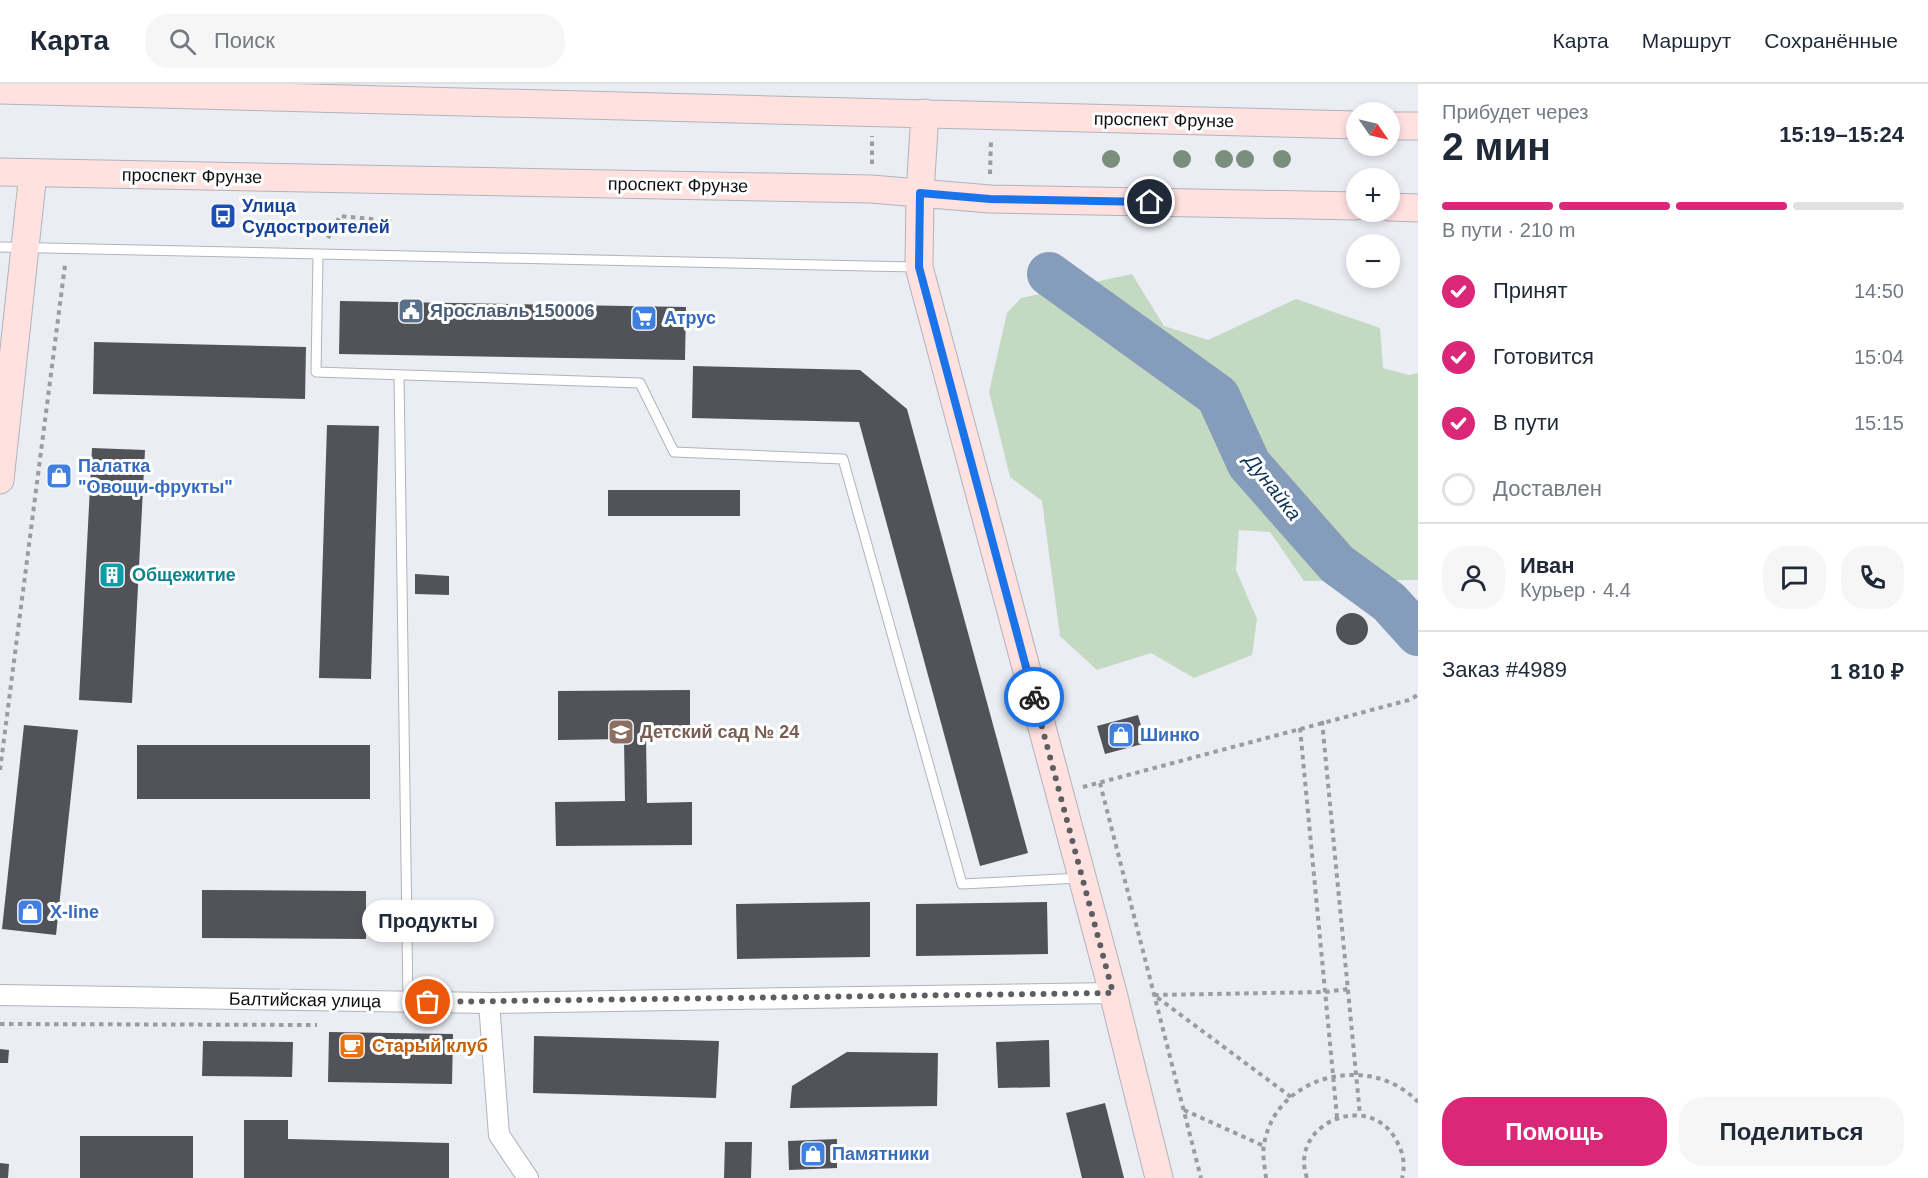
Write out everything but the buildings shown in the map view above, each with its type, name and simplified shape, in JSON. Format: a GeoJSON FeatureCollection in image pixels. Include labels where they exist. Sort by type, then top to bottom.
{"type":"FeatureCollection","features":[{"type":"Feature","properties":{"kind":"main road","name":"проспект Фрунзе"},"geometry":{"type":"LineString","coordinates":[[0,90],[873,110],[992,116],[1346,125]]}},
{"type":"Feature","properties":{"kind":"main road"},"geometry":{"type":"LineString","coordinates":[[925,113],[920,193],[919,267],[1083,878],[1159,1178]]}},
{"type":"Feature","properties":{"kind":"main road"},"geometry":{"type":"LineString","coordinates":[[1400,126],[1418,126]]}},
{"type":"Feature","properties":{"kind":"main road","name":"проспект Фрунзе"},"geometry":{"type":"LineString","coordinates":[[0,172],[871,189],[990,199],[1346,207]]}},
{"type":"Feature","properties":{"kind":"main road"},"geometry":{"type":"LineString","coordinates":[[0,480],[13,247],[33,173]]}},
{"type":"Feature","properties":{"kind":"main road"},"geometry":{"type":"LineString","coordinates":[[1400,207],[1418,208]]}},
{"type":"Feature","properties":{"kind":"street","name":"Балтийская улица"},"geometry":{"type":"LineString","coordinates":[[0,995],[489,1002],[1113,993]]}},
{"type":"Feature","properties":{"kind":"street"},"geometry":{"type":"LineString","coordinates":[[489,1002],[499,1135],[528,1178]]}},
{"type":"Feature","properties":{"kind":"lane"},"geometry":{"type":"LineString","coordinates":[[13,247],[919,267]]}},
{"type":"Feature","properties":{"kind":"lane"},"geometry":{"type":"LineString","coordinates":[[318,255],[316,372],[640,383],[674,452],[843,459],[962,884],[1083,878]]}},
{"type":"Feature","properties":{"kind":"lane"},"geometry":{"type":"LineString","coordinates":[[399,375],[408,1001]]}},
{"type":"Feature","properties":{"kind":"path"},"geometry":{"type":"LineString","coordinates":[[871,189],[873,110]]}},
{"type":"Feature","properties":{"kind":"path"},"geometry":{"type":"LineString","coordinates":[[990,199],[992,116]]}},
{"type":"Feature","properties":{"kind":"path"},"geometry":{"type":"LineString","coordinates":[[340,216],[392,220]]}},
{"type":"Feature","properties":{"kind":"path"},"geometry":{"type":"LineString","coordinates":[[0,770],[68,248]]}},
{"type":"Feature","properties":{"kind":"path"},"geometry":{"type":"LineString","coordinates":[[1060,793],[1322,721],[1409,700],[1418,695]]}},
{"type":"Feature","properties":{"kind":"path"},"geometry":{"type":"LineString","coordinates":[[1322,721],[1360,1115]]}},
{"type":"Feature","properties":{"kind":"path"},"geometry":{"type":"LineString","coordinates":[[1300,728],[1337,1117]]}},
{"type":"Feature","properties":{"kind":"path"},"geometry":{"type":"LineString","coordinates":[[1100,783],[1201,1178]]}},
{"type":"Feature","properties":{"kind":"path"},"geometry":{"type":"LineString","coordinates":[[1154,994],[1325,992],[1348,989]]}},
{"type":"Feature","properties":{"kind":"path"},"geometry":{"type":"LineString","coordinates":[[1154,994],[1292,1098]]}},
{"type":"Feature","properties":{"kind":"path"},"geometry":{"type":"LineString","coordinates":[[0,1024],[323,1024]]}},
{"type":"Feature","properties":{"kind":"path"},"geometry":{"type":"LineString","coordinates":[[1266,1178],[1264,1146],[1273,1120],[1292,1098],[1311,1083],[1333,1075],[1356,1075],[1389,1081],[1418,1102]]}},
{"type":"Feature","properties":{"kind":"path"},"geometry":{"type":"LineString","coordinates":[[1184,1110],[1264,1146]]}},
{"type":"Feature","properties":{"kind":"path"},"geometry":{"type":"LineString","coordinates":[[1307,1178],[1304,1171],[1307,1147],[1320,1128],[1337,1117],[1360,1115],[1382,1122],[1395,1136],[1404,1157],[1402,1178]]}},
{"type":"Feature","properties":{"kind":"green space"},"geometry":{"type":"Polygon","coordinates":[[[1132,274],[1164,326],[1208,340],[1296,299],[1380,328],[1383,368],[1409,375],[1418,373],[1418,580],[1304,581],[1270,532],[1239,530],[1236,570],[1257,619],[1252,655],[1194,678],[1151,653],[1097,670],[1060,636],[1042,501],[1010,477],[989,392],[1007,313],[1021,298],[1132,274]]]}},
{"type":"Feature","properties":{"kind":"waterway","name":"Дунайка"},"geometry":{"type":"LineString","coordinates":[[1049,274],[1218,396],[1249,464],[1337,564],[1389,602],[1418,634]]}},
{"type":"Feature","properties":{"kind":"way so far"},"geometry":{"type":"LineString","coordinates":[[428,1002],[1113,993],[1034,697]]}},
{"type":"Feature","properties":{"kind":"place","name":"Улица Судостроителей"},"geometry":{"type":"Point","coordinates":[223,216]}},
{"type":"Feature","properties":{"kind":"place","name":"Ярославль 150006"},"geometry":{"type":"Point","coordinates":[411,311]}},
{"type":"Feature","properties":{"kind":"place","name":"Атрус"},"geometry":{"type":"Point","coordinates":[644,318]}},
{"type":"Feature","properties":{"kind":"place","name":"Палатка \"Овощи-фрукты\""},"geometry":{"type":"Point","coordinates":[59,476]}},
{"type":"Feature","properties":{"kind":"place","name":"Общежитие"},"geometry":{"type":"Point","coordinates":[112,575]}},
{"type":"Feature","properties":{"kind":"place","name":"Детский сад № 24"},"geometry":{"type":"Point","coordinates":[621,732]}},
{"type":"Feature","properties":{"kind":"place","name":"Шинко"},"geometry":{"type":"Point","coordinates":[1121,735]}},
{"type":"Feature","properties":{"kind":"place","name":"X-line"},"geometry":{"type":"Point","coordinates":[30,912]}},
{"type":"Feature","properties":{"kind":"place","name":"Продукты"},"geometry":{"type":"Point","coordinates":[428,1002]}},
{"type":"Feature","properties":{"kind":"place","name":"Старый клуб"},"geometry":{"type":"Point","coordinates":[352,1046]}},
{"type":"Feature","properties":{"kind":"place","name":"Памятники"},"geometry":{"type":"Point","coordinates":[813,1154]}},
{"type":"Feature","properties":{"kind":"route"},"geometry":{"type":"LineString","coordinates":[[1034,697],[919,267],[920,193],[990,199],[1150,202]]}}]}
